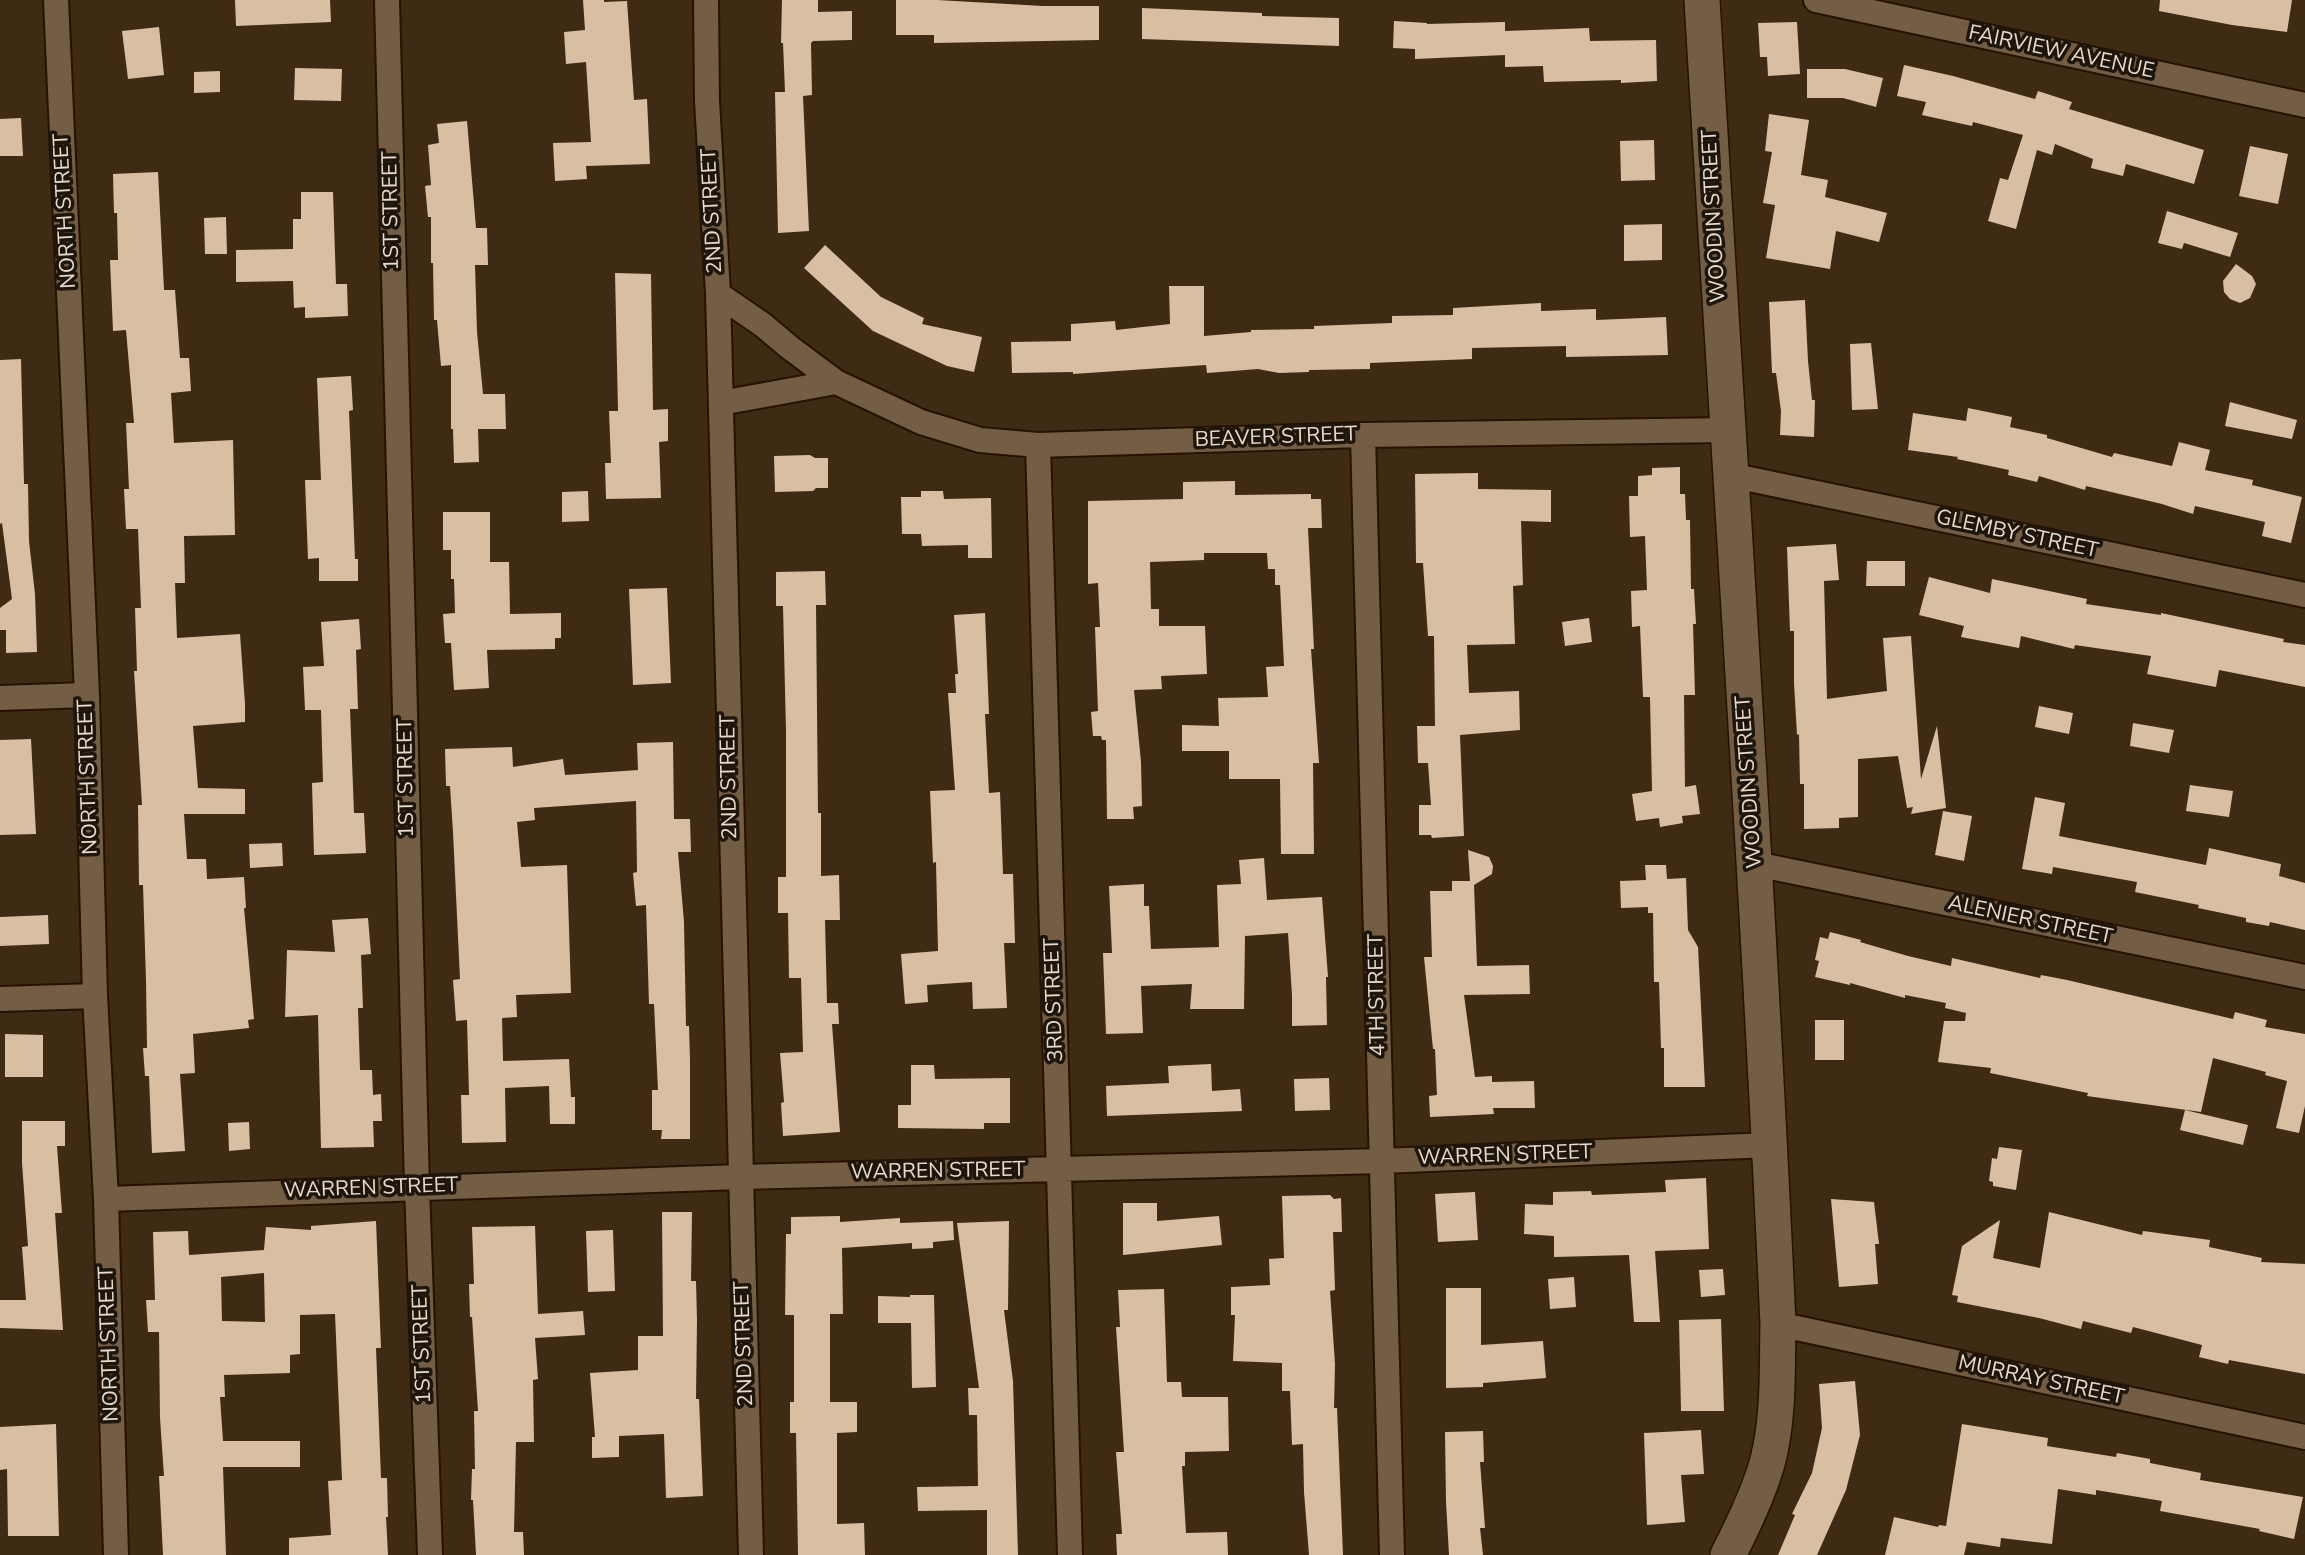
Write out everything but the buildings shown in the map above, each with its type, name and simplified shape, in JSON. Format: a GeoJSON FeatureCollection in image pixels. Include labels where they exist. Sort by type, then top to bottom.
{"type":"FeatureCollection","features":[{"type":"Feature","properties":{"kind":"main road","name":"WOODIN STREET"},"geometry":{"type":"LineString","coordinates":[[1702,0],[1756,864],[1778,1324],[1777,1401],[1768,1458],[1753,1503],[1728,1555]]}},
{"type":"Feature","properties":{"kind":"street","name":"NORTH STREET"},"geometry":{"type":"LineString","coordinates":[[56,0],[87,695],[116,1555]]}},
{"type":"Feature","properties":{"kind":"street","name":"1ST STREET"},"geometry":{"type":"LineString","coordinates":[[387,0],[417,1187],[430,1555]]}},
{"type":"Feature","properties":{"kind":"street","name":"2ND STREET"},"geometry":{"type":"LineString","coordinates":[[706,0],[706,101],[718,295],[751,1555]]}},
{"type":"Feature","properties":{"kind":"street","name":"FAIRVIEW AVENUE"},"geometry":{"type":"LineString","coordinates":[[1816,0],[2305,105]]}},
{"type":"Feature","properties":{"kind":"street","name":"BEAVER STREET"},"geometry":{"type":"LineString","coordinates":[[718,295],[763,325],[836,382],[921,422],[980,440],[1038,445],[1363,435],[1728,430]]}},
{"type":"Feature","properties":{"kind":"street"},"geometry":{"type":"LineString","coordinates":[[721,403],[836,382]]}},
{"type":"Feature","properties":{"kind":"street","name":"4TH STREET"},"geometry":{"type":"LineString","coordinates":[[1363,435],[1392,1555]]}},
{"type":"Feature","properties":{"kind":"street","name":"3RD STREET"},"geometry":{"type":"LineString","coordinates":[[1038,445],[1070,1555]]}},
{"type":"Feature","properties":{"kind":"street","name":"GLEMBY STREET"},"geometry":{"type":"LineString","coordinates":[[1730,475],[2305,595]]}},
{"type":"Feature","properties":{"kind":"street"},"geometry":{"type":"LineString","coordinates":[[0,698],[87,695]]}},
{"type":"Feature","properties":{"kind":"street","name":"ALENIER STREET"},"geometry":{"type":"LineString","coordinates":[[1756,864],[2305,977]]}},
{"type":"Feature","properties":{"kind":"street"},"geometry":{"type":"LineString","coordinates":[[0,999],[96,996]]}},
{"type":"Feature","properties":{"kind":"street","name":"WARREN STREET"},"geometry":{"type":"LineString","coordinates":[[106,1199],[740,1177],[1382,1161],[1770,1145]]}},
{"type":"Feature","properties":{"kind":"street","name":"MURRAY STREET"},"geometry":{"type":"LineString","coordinates":[[1778,1324],[2305,1437]]}}]}
